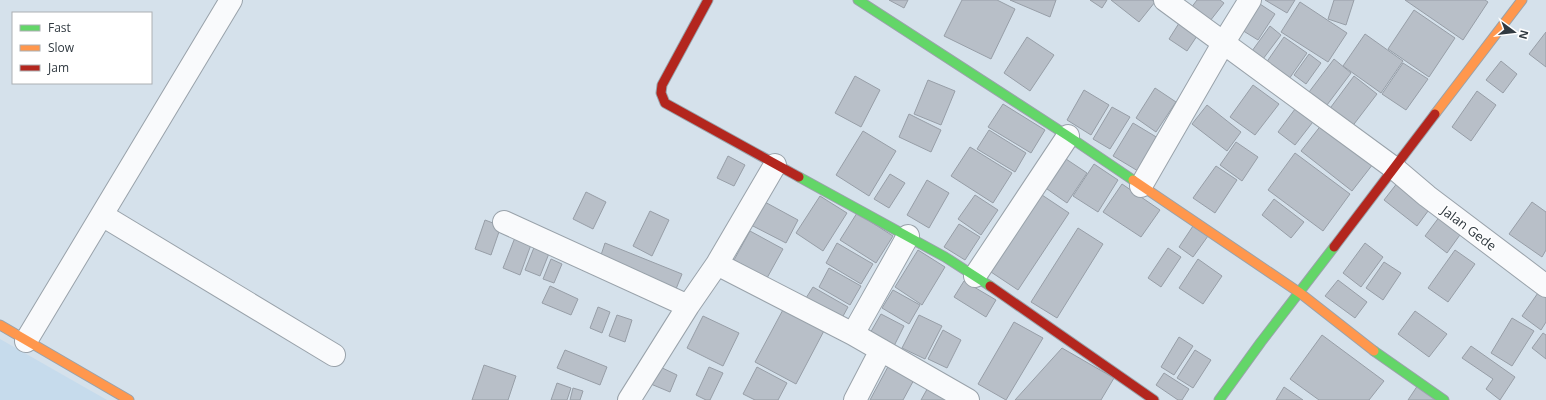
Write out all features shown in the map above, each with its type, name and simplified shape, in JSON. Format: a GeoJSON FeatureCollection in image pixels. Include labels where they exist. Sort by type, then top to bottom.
{"type":"FeatureCollection","features":[{"type":"Feature","properties":{"kind":"street"},"geometry":{"type":"LineString","coordinates":[[26,340],[230,0]]}},
{"type":"Feature","properties":{"kind":"street"},"geometry":{"type":"LineString","coordinates":[[708,0],[662,85],[661,93],[662,99],[665,103],[775,165],[908,236],[975,276],[1154,400]]}},
{"type":"Feature","properties":{"kind":"street"},"geometry":{"type":"LineString","coordinates":[[860,0],[1068,136],[1300,293],[1371,349],[1444,400]]}},
{"type":"Feature","properties":{"kind":"street","name":"Jalan Gede"},"geometry":{"type":"LineString","coordinates":[[1166,0],[1394,168],[1432,200],[1545,284]]}},
{"type":"Feature","properties":{"kind":"street"},"geometry":{"type":"LineString","coordinates":[[1142,186],[1224,42],[1250,0]]}},
{"type":"Feature","properties":{"kind":"street"},"geometry":{"type":"LineString","coordinates":[[1219,400],[1261,342],[1300,293],[1522,0]]}},
{"type":"Feature","properties":{"kind":"street"},"geometry":{"type":"LineString","coordinates":[[975,276],[1068,136]]}},
{"type":"Feature","properties":{"kind":"street"},"geometry":{"type":"LineString","coordinates":[[629,400],[688,306],[717,264],[775,165]]}},
{"type":"Feature","properties":{"kind":"street"},"geometry":{"type":"LineString","coordinates":[[102,215],[334,355]]}},
{"type":"Feature","properties":{"kind":"street"},"geometry":{"type":"LineString","coordinates":[[504,222],[688,306]]}},
{"type":"Feature","properties":{"kind":"street"},"geometry":{"type":"LineString","coordinates":[[853,334],[908,236]]}},
{"type":"Feature","properties":{"kind":"street"},"geometry":{"type":"LineString","coordinates":[[717,264],[853,334],[968,400]]}},
{"type":"Feature","properties":{"kind":"street"},"geometry":{"type":"LineString","coordinates":[[0,325],[129,400]]}},
{"type":"Feature","properties":{"kind":"street"},"geometry":{"type":"LineString","coordinates":[[855,400],[881,350]]}},
{"type":"Feature","properties":{"kind":"shaded area"},"geometry":{"type":"Polygon","coordinates":[[[0,339],[107,400],[0,400],[0,339]]]}},
{"type":"Feature","properties":{"kind":"building"},"geometry":{"type":"Polygon","coordinates":[[[889,0],[908,0],[904,8],[889,0]]]}},
{"type":"Feature","properties":{"kind":"building"},"geometry":{"type":"Polygon","coordinates":[[[962,0],[997,0],[1015,9],[991,59],[944,36],[962,0]]]}},
{"type":"Feature","properties":{"kind":"building"},"geometry":{"type":"Polygon","coordinates":[[[1010,0],[1056,0],[1050,17],[1010,0]]]}},
{"type":"Feature","properties":{"kind":"building"},"geometry":{"type":"Polygon","coordinates":[[[1090,0],[1107,0],[1102,8],[1090,0]]]}},
{"type":"Feature","properties":{"kind":"building"},"geometry":{"type":"Polygon","coordinates":[[[1111,0],[1152,0],[1155,2],[1139,22],[1111,0]]]}},
{"type":"Feature","properties":{"kind":"building"},"geometry":{"type":"Polygon","coordinates":[[[1197,0],[1220,0],[1224,3],[1210,21],[1191,8],[1197,0]]]}},
{"type":"Feature","properties":{"kind":"building"},"geometry":{"type":"Polygon","coordinates":[[[1254,0],[1275,14],[1258,40],[1237,27],[1254,0]]]}},
{"type":"Feature","properties":{"kind":"building"},"geometry":{"type":"Polygon","coordinates":[[[1265,0],[1295,0],[1287,13],[1265,0]]]}},
{"type":"Feature","properties":{"kind":"building"},"geometry":{"type":"Polygon","coordinates":[[[1334,0],[1354,0],[1346,25],[1328,19],[1334,0]]]}},
{"type":"Feature","properties":{"kind":"building"},"geometry":{"type":"Polygon","coordinates":[[[1405,0],[1485,0],[1488,2],[1463,40],[1405,0]]]}},
{"type":"Feature","properties":{"kind":"building"},"geometry":{"type":"Polygon","coordinates":[[[1300,2],[1347,33],[1328,62],[1281,32],[1300,2]]]}},
{"type":"Feature","properties":{"kind":"building"},"geometry":{"type":"Polygon","coordinates":[[[1414,10],[1455,38],[1429,77],[1388,49],[1414,10]]]}},
{"type":"Feature","properties":{"kind":"building"},"geometry":{"type":"Polygon","coordinates":[[[1181,20],[1199,33],[1187,51],[1169,39],[1181,20]]]}},
{"type":"Feature","properties":{"kind":"building"},"geometry":{"type":"Polygon","coordinates":[[[1270,26],[1281,35],[1263,59],[1252,51],[1270,26]]]}},
{"type":"Feature","properties":{"kind":"building"},"geometry":{"type":"Polygon","coordinates":[[[1546,32],[1546,67],[1529,54],[1546,32]]]}},
{"type":"Feature","properties":{"kind":"building"},"geometry":{"type":"Polygon","coordinates":[[[1365,34],[1403,61],[1381,93],[1343,66],[1365,34]]]}},
{"type":"Feature","properties":{"kind":"building"},"geometry":{"type":"Polygon","coordinates":[[[1027,37],[1054,55],[1030,91],[1004,73],[1027,37]]]}},
{"type":"Feature","properties":{"kind":"building"},"geometry":{"type":"Polygon","coordinates":[[[1284,37],[1307,53],[1289,79],[1266,63],[1284,37]]]}},
{"type":"Feature","properties":{"kind":"building"},"geometry":{"type":"Polygon","coordinates":[[[1309,54],[1321,63],[1306,84],[1294,75],[1309,54]]]}},
{"type":"Feature","properties":{"kind":"building"},"geometry":{"type":"Polygon","coordinates":[[[1334,59],[1351,73],[1324,109],[1306,96],[1334,59]]]}},
{"type":"Feature","properties":{"kind":"building"},"geometry":{"type":"Polygon","coordinates":[[[1501,61],[1517,74],[1503,93],[1486,80],[1501,61]]]}},
{"type":"Feature","properties":{"kind":"building"},"geometry":{"type":"Polygon","coordinates":[[[1403,63],[1428,79],[1406,110],[1382,94],[1403,63]]]}},
{"type":"Feature","properties":{"kind":"building"},"geometry":{"type":"Polygon","coordinates":[[[855,76],[880,90],[861,127],[835,113],[855,76]]]}},
{"type":"Feature","properties":{"kind":"building"},"geometry":{"type":"Polygon","coordinates":[[[1354,76],[1377,94],[1351,128],[1328,111],[1354,76]]]}},
{"type":"Feature","properties":{"kind":"building"},"geometry":{"type":"Polygon","coordinates":[[[928,80],[955,91],[941,125],[914,114],[928,80]]]}},
{"type":"Feature","properties":{"kind":"building"},"geometry":{"type":"Polygon","coordinates":[[[1253,85],[1279,104],[1255,135],[1230,117],[1253,85]]]}},
{"type":"Feature","properties":{"kind":"building"},"geometry":{"type":"Polygon","coordinates":[[[1155,88],[1176,102],[1156,132],[1136,118],[1155,88]]]}},
{"type":"Feature","properties":{"kind":"building"},"geometry":{"type":"Polygon","coordinates":[[[1084,90],[1109,105],[1091,135],[1067,120],[1084,90]]]}},
{"type":"Feature","properties":{"kind":"building"},"geometry":{"type":"Polygon","coordinates":[[[1477,91],[1496,105],[1471,141],[1452,127],[1477,91]]]}},
{"type":"Feature","properties":{"kind":"building"},"geometry":{"type":"Polygon","coordinates":[[[1003,104],[1045,130],[1031,153],[988,127],[1003,104]]]}},
{"type":"Feature","properties":{"kind":"building"},"geometry":{"type":"Polygon","coordinates":[[[1207,105],[1241,132],[1227,151],[1192,124],[1207,105]]]}},
{"type":"Feature","properties":{"kind":"building"},"geometry":{"type":"Polygon","coordinates":[[[1298,105],[1316,118],[1295,145],[1278,132],[1298,105]]]}},
{"type":"Feature","properties":{"kind":"building"},"geometry":{"type":"Polygon","coordinates":[[[1112,107],[1130,117],[1110,149],[1093,139],[1112,107]]]}},
{"type":"Feature","properties":{"kind":"building"},"geometry":{"type":"Polygon","coordinates":[[[909,114],[941,130],[931,152],[899,137],[909,114]]]}},
{"type":"Feature","properties":{"kind":"building"},"geometry":{"type":"Polygon","coordinates":[[[1133,123],[1158,138],[1138,171],[1113,156],[1133,123]]]}},
{"type":"Feature","properties":{"kind":"building"},"geometry":{"type":"Polygon","coordinates":[[[1322,124],[1373,164],[1352,191],[1301,151],[1322,124]]]}},
{"type":"Feature","properties":{"kind":"building"},"geometry":{"type":"Polygon","coordinates":[[[989,130],[1026,153],[1015,172],[977,149],[989,130]]]}},
{"type":"Feature","properties":{"kind":"building"},"geometry":{"type":"Polygon","coordinates":[[[863,131],[896,151],[869,196],[836,175],[863,131]]]}},
{"type":"Feature","properties":{"kind":"building"},"geometry":{"type":"Polygon","coordinates":[[[1236,142],[1258,157],[1242,181],[1220,165],[1236,142]]]}},
{"type":"Feature","properties":{"kind":"building"},"geometry":{"type":"Polygon","coordinates":[[[970,147],[1012,173],[993,203],[951,176],[970,147]]]}},
{"type":"Feature","properties":{"kind":"building"},"geometry":{"type":"Polygon","coordinates":[[[1295,153],[1350,194],[1323,231],[1268,190],[1295,153]]]}},
{"type":"Feature","properties":{"kind":"building"},"geometry":{"type":"Polygon","coordinates":[[[1060,155],[1087,173],[1067,203],[1040,184],[1060,155]]]}},
{"type":"Feature","properties":{"kind":"building"},"geometry":{"type":"Polygon","coordinates":[[[728,156],[745,165],[734,186],[717,178],[728,156]]]}},
{"type":"Feature","properties":{"kind":"building"},"geometry":{"type":"Polygon","coordinates":[[[1094,164],[1118,180],[1098,212],[1073,196],[1094,164]]]}},
{"type":"Feature","properties":{"kind":"building"},"geometry":{"type":"Polygon","coordinates":[[[1216,166],[1237,180],[1215,213],[1193,198],[1216,166]]]}},
{"type":"Feature","properties":{"kind":"building"},"geometry":{"type":"Polygon","coordinates":[[[890,174],[905,183],[889,208],[874,199],[890,174]]]}},
{"type":"Feature","properties":{"kind":"building"},"geometry":{"type":"Polygon","coordinates":[[[927,180],[949,193],[929,228],[907,215],[927,180]]]}},
{"type":"Feature","properties":{"kind":"building"},"geometry":{"type":"Polygon","coordinates":[[[1398,182],[1431,207],[1417,226],[1384,200],[1398,182]]]}},
{"type":"Feature","properties":{"kind":"building"},"geometry":{"type":"Polygon","coordinates":[[[1122,184],[1160,210],[1141,237],[1103,212],[1122,184]]]}},
{"type":"Feature","properties":{"kind":"building"},"geometry":{"type":"Polygon","coordinates":[[[1036,191],[1069,213],[1018,290],[985,268],[1036,191]]]}},
{"type":"Feature","properties":{"kind":"building"},"geometry":{"type":"Polygon","coordinates":[[[586,192],[606,202],[593,229],[573,219],[586,192]]]}},
{"type":"Feature","properties":{"kind":"building"},"geometry":{"type":"Polygon","coordinates":[[[975,195],[998,210],[981,235],[958,219],[975,195]]]}},
{"type":"Feature","properties":{"kind":"building"},"geometry":{"type":"Polygon","coordinates":[[[820,196],[847,213],[823,251],[796,233],[820,196]]]}},
{"type":"Feature","properties":{"kind":"building"},"geometry":{"type":"Polygon","coordinates":[[[1274,199],[1304,222],[1291,238],[1262,215],[1274,199]]]}},
{"type":"Feature","properties":{"kind":"building"},"geometry":{"type":"Polygon","coordinates":[[[763,201],[798,220],[786,243],[751,225],[763,201]]]}},
{"type":"Feature","properties":{"kind":"building"},"geometry":{"type":"Polygon","coordinates":[[[1532,202],[1546,212],[1546,250],[1542,257],[1509,234],[1532,202]]]}},
{"type":"Feature","properties":{"kind":"building"},"geometry":{"type":"Polygon","coordinates":[[[650,211],[669,220],[652,256],[633,246],[650,211]]]}},
{"type":"Feature","properties":{"kind":"building"},"geometry":{"type":"Polygon","coordinates":[[[857,213],[893,236],[876,263],[840,240],[857,213]]]}},
{"type":"Feature","properties":{"kind":"building"},"geometry":{"type":"Polygon","coordinates":[[[1440,216],[1462,232],[1447,253],[1425,236],[1440,216]]]}},
{"type":"Feature","properties":{"kind":"building"},"geometry":{"type":"Polygon","coordinates":[[[485,220],[501,226],[491,255],[475,249],[485,220]]]}},
{"type":"Feature","properties":{"kind":"building"},"geometry":{"type":"Polygon","coordinates":[[[959,224],[980,237],[965,260],[944,247],[959,224]]]}},
{"type":"Feature","properties":{"kind":"building"},"geometry":{"type":"Polygon","coordinates":[[[1193,226],[1208,236],[1193,257],[1179,247],[1193,226]]]}},
{"type":"Feature","properties":{"kind":"building"},"geometry":{"type":"Polygon","coordinates":[[[1078,228],[1103,244],[1057,318],[1031,302],[1078,228]]]}},
{"type":"Feature","properties":{"kind":"building"},"geometry":{"type":"Polygon","coordinates":[[[750,231],[783,249],[767,278],[734,260],[750,231]]]}},
{"type":"Feature","properties":{"kind":"building"},"geometry":{"type":"Polygon","coordinates":[[[516,235],[532,242],[520,275],[503,268],[516,235]]]}},
{"type":"Feature","properties":{"kind":"building"},"geometry":{"type":"Polygon","coordinates":[[[605,243],[682,274],[676,289],[600,258],[605,243]]]}},
{"type":"Feature","properties":{"kind":"building"},"geometry":{"type":"Polygon","coordinates":[[[837,243],[873,264],[861,284],[826,263],[837,243]]]}},
{"type":"Feature","properties":{"kind":"building"},"geometry":{"type":"Polygon","coordinates":[[[1365,243],[1383,257],[1361,287],[1343,273],[1365,243]]]}},
{"type":"Feature","properties":{"kind":"building"},"geometry":{"type":"Polygon","coordinates":[[[535,245],[550,251],[540,276],[525,270],[535,245]]]}},
{"type":"Feature","properties":{"kind":"building"},"geometry":{"type":"Polygon","coordinates":[[[1168,248],[1181,257],[1161,287],[1148,278],[1168,248]]]}},
{"type":"Feature","properties":{"kind":"building"},"geometry":{"type":"Polygon","coordinates":[[[918,250],[945,267],[922,305],[895,287],[918,250]]]}},
{"type":"Feature","properties":{"kind":"building"},"geometry":{"type":"Polygon","coordinates":[[[1455,250],[1475,264],[1448,302],[1428,288],[1455,250]]]}},
{"type":"Feature","properties":{"kind":"building"},"geometry":{"type":"Polygon","coordinates":[[[551,259],[562,264],[554,283],[543,279],[551,259]]]}},
{"type":"Feature","properties":{"kind":"building"},"geometry":{"type":"Polygon","coordinates":[[[1198,259],[1222,276],[1203,304],[1179,288],[1198,259]]]}},
{"type":"Feature","properties":{"kind":"building"},"geometry":{"type":"Polygon","coordinates":[[[1384,262],[1401,273],[1383,300],[1366,288],[1384,262]]]}},
{"type":"Feature","properties":{"kind":"building"},"geometry":{"type":"Polygon","coordinates":[[[829,268],[861,286],[850,305],[819,287],[829,268]]]}},
{"type":"Feature","properties":{"kind":"building"},"geometry":{"type":"Polygon","coordinates":[[[1338,280],[1367,302],[1355,318],[1325,296],[1338,280]]]}},
{"type":"Feature","properties":{"kind":"building"},"geometry":{"type":"Polygon","coordinates":[[[964,281],[996,300],[986,317],[954,297],[964,281]]]}},
{"type":"Feature","properties":{"kind":"building"},"geometry":{"type":"Polygon","coordinates":[[[550,286],[578,299],[571,315],[542,303],[550,286]]]}},
{"type":"Feature","properties":{"kind":"building"},"geometry":{"type":"Polygon","coordinates":[[[813,287],[848,307],[842,318],[806,298],[813,287]]]}},
{"type":"Feature","properties":{"kind":"building"},"geometry":{"type":"Polygon","coordinates":[[[893,290],[920,305],[909,324],[882,308],[893,290]]]}},
{"type":"Feature","properties":{"kind":"building"},"geometry":{"type":"Polygon","coordinates":[[[1540,290],[1546,294],[1546,322],[1541,330],[1522,316],[1540,290]]]}},
{"type":"Feature","properties":{"kind":"building"},"geometry":{"type":"Polygon","coordinates":[[[785,306],[826,327],[796,384],[755,362],[785,306]]]}},
{"type":"Feature","properties":{"kind":"building"},"geometry":{"type":"Polygon","coordinates":[[[598,307],[610,312],[602,333],[590,328],[598,307]]]}},
{"type":"Feature","properties":{"kind":"building"},"geometry":{"type":"Polygon","coordinates":[[[1415,311],[1447,334],[1429,357],[1398,334],[1415,311]]]}},
{"type":"Feature","properties":{"kind":"building"},"geometry":{"type":"Polygon","coordinates":[[[881,314],[904,326],[893,348],[869,335],[881,314]]]}},
{"type":"Feature","properties":{"kind":"building"},"geometry":{"type":"Polygon","coordinates":[[[617,315],[632,320],[625,342],[609,336],[617,315]]]}},
{"type":"Feature","properties":{"kind":"building"},"geometry":{"type":"Polygon","coordinates":[[[919,315],[942,326],[925,359],[902,348],[919,315]]]}},
{"type":"Feature","properties":{"kind":"building"},"geometry":{"type":"Polygon","coordinates":[[[703,316],[739,333],[723,366],[687,348],[703,316]]]}},
{"type":"Feature","properties":{"kind":"building"},"geometry":{"type":"Polygon","coordinates":[[[1512,318],[1534,331],[1512,366],[1491,353],[1512,318]]]}},
{"type":"Feature","properties":{"kind":"building"},"geometry":{"type":"Polygon","coordinates":[[[1014,322],[1043,338],[1006,400],[978,384],[1014,322]]]}},
{"type":"Feature","properties":{"kind":"building"},"geometry":{"type":"Polygon","coordinates":[[[943,330],[961,340],[947,368],[928,359],[943,330]]]}},
{"type":"Feature","properties":{"kind":"building"},"geometry":{"type":"Polygon","coordinates":[[[1543,333],[1546,335],[1546,359],[1532,348],[1543,333]]]}},
{"type":"Feature","properties":{"kind":"building"},"geometry":{"type":"Polygon","coordinates":[[[1322,335],[1384,381],[1369,400],[1319,400],[1290,379],[1322,335]]]}},
{"type":"Feature","properties":{"kind":"building"},"geometry":{"type":"Polygon","coordinates":[[[1179,337],[1193,346],[1174,375],[1161,367],[1179,337]]]}},
{"type":"Feature","properties":{"kind":"building"},"geometry":{"type":"Polygon","coordinates":[[[1471,346],[1515,377],[1500,400],[1486,389],[1493,379],[1462,358],[1471,346]]]}},
{"type":"Feature","properties":{"kind":"building"},"geometry":{"type":"Polygon","coordinates":[[[1062,348],[1114,378],[1101,400],[1015,400],[1062,348]]]}},
{"type":"Feature","properties":{"kind":"building"},"geometry":{"type":"Polygon","coordinates":[[[565,350],[607,367],[600,385],[557,368],[565,350]]]}},
{"type":"Feature","properties":{"kind":"building"},"geometry":{"type":"Polygon","coordinates":[[[1195,350],[1211,360],[1193,388],[1177,378],[1195,350]]]}},
{"type":"Feature","properties":{"kind":"building"},"geometry":{"type":"Polygon","coordinates":[[[890,363],[916,376],[903,400],[870,400],[890,363]]]}},
{"type":"Feature","properties":{"kind":"building"},"geometry":{"type":"Polygon","coordinates":[[[654,364],[677,375],[670,392],[646,382],[654,364]]]}},
{"type":"Feature","properties":{"kind":"building"},"geometry":{"type":"Polygon","coordinates":[[[484,365],[516,376],[508,400],[472,400],[484,365]]]}},
{"type":"Feature","properties":{"kind":"building"},"geometry":{"type":"Polygon","coordinates":[[[709,367],[723,373],[710,400],[706,400],[696,395],[709,367]]]}},
{"type":"Feature","properties":{"kind":"building"},"geometry":{"type":"Polygon","coordinates":[[[757,367],[787,383],[778,400],[755,400],[743,394],[757,367]]]}},
{"type":"Feature","properties":{"kind":"building"},"geometry":{"type":"Polygon","coordinates":[[[1164,373],[1189,389],[1182,400],[1178,400],[1156,385],[1164,373]]]}},
{"type":"Feature","properties":{"kind":"building"},"geometry":{"type":"Polygon","coordinates":[[[557,383],[571,388],[567,400],[551,400],[557,383]]]}},
{"type":"Feature","properties":{"kind":"building"},"geometry":{"type":"Polygon","coordinates":[[[930,384],[959,400],[921,400],[930,384]]]}},
{"type":"Feature","properties":{"kind":"building"},"geometry":{"type":"Polygon","coordinates":[[[1418,385],[1439,400],[1408,400],[1418,385]]]}},
{"type":"Feature","properties":{"kind":"building"},"geometry":{"type":"Polygon","coordinates":[[[1284,387],[1303,400],[1276,400],[1284,387]]]}},
{"type":"Feature","properties":{"kind":"building"},"geometry":{"type":"Polygon","coordinates":[[[573,388],[583,391],[580,400],[570,400],[573,388]]]}},
{"type":"Feature","properties":{"kind":"traffic: fast"},"geometry":{"type":"LineString","coordinates":[[858,0],[1068,136],[1133,180]]}},
{"type":"Feature","properties":{"kind":"traffic: fast"},"geometry":{"type":"LineString","coordinates":[[799,177],[945,257],[990,286]]}},
{"type":"Feature","properties":{"kind":"traffic: fast"},"geometry":{"type":"LineString","coordinates":[[1219,400],[1261,342],[1334,247]]}},
{"type":"Feature","properties":{"kind":"traffic: fast"},"geometry":{"type":"LineString","coordinates":[[1374,351],[1444,400]]}},
{"type":"Feature","properties":{"kind":"traffic: slow"},"geometry":{"type":"LineString","coordinates":[[1435,114],[1522,0]]}},
{"type":"Feature","properties":{"kind":"traffic: slow"},"geometry":{"type":"LineString","coordinates":[[1133,180],[1300,293],[1374,351]]}},
{"type":"Feature","properties":{"kind":"traffic: slow"},"geometry":{"type":"LineString","coordinates":[[0,325],[129,400]]}},
{"type":"Feature","properties":{"kind":"traffic: jam"},"geometry":{"type":"LineString","coordinates":[[708,0],[662,85],[661,93],[665,103],[799,177]]}},
{"type":"Feature","properties":{"kind":"traffic: jam"},"geometry":{"type":"LineString","coordinates":[[1334,247],[1435,114]]}},
{"type":"Feature","properties":{"kind":"traffic: jam"},"geometry":{"type":"LineString","coordinates":[[990,286],[1154,400]]}}]}
